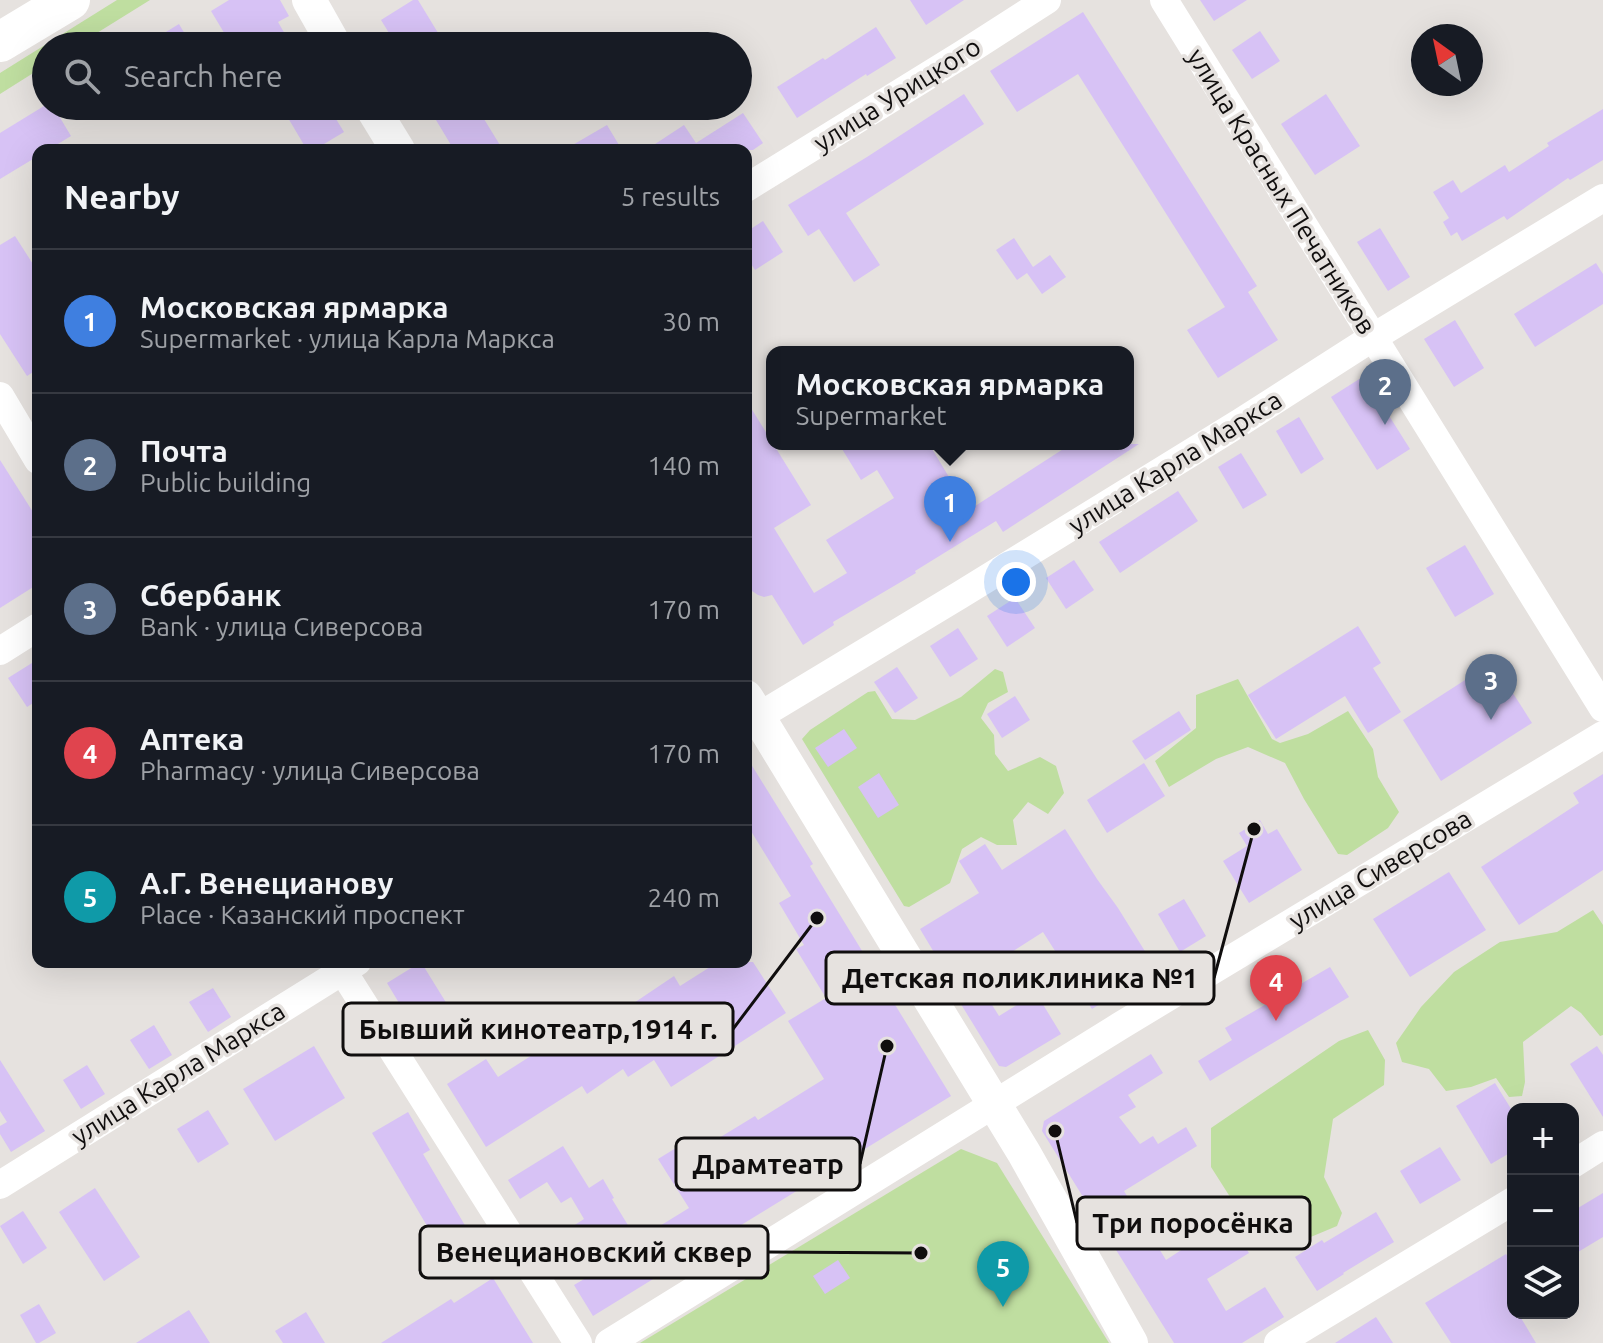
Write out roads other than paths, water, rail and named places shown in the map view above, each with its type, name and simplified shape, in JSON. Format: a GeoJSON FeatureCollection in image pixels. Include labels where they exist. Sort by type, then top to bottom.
{"type":"FeatureCollection","features":[{"type":"Feature","properties":{"kind":"highway"},"geometry":{"type":"LineString","coordinates":[[0,42],[70,0]]}},
{"type":"Feature","properties":{"kind":"main road"},"geometry":{"type":"LineString","coordinates":[[309,0],[327,32]]}},
{"type":"Feature","properties":{"kind":"main road"},"geometry":{"type":"LineString","coordinates":[[380,120],[394,144]]}},
{"type":"Feature","properties":{"kind":"main road"},"geometry":{"type":"LineString","coordinates":[[752,715],[995,1105],[1131,1343]]}},
{"type":"Feature","properties":{"kind":"street","name":"улица Урицкого"},"geometry":{"type":"LineString","coordinates":[[752,184],[1047,0]]}},
{"type":"Feature","properties":{"kind":"street","name":"улица Красных Печатников"},"geometry":{"type":"LineString","coordinates":[[1164,0],[1603,708]]}},
{"type":"Feature","properties":{"kind":"street","name":"улица Карла Маркса"},"geometry":{"type":"LineString","coordinates":[[752,711],[974,587],[1372,338],[1603,198]]}},
{"type":"Feature","properties":{"kind":"street"},"geometry":{"type":"LineString","coordinates":[[0,396],[32,450]]}},
{"type":"Feature","properties":{"kind":"street"},"geometry":{"type":"LineString","coordinates":[[0,651],[32,631]]}},
{"type":"Feature","properties":{"kind":"street","name":"улица Сиверсова"},"geometry":{"type":"LineString","coordinates":[[609,1343],[1133,1018],[1603,735]]}},
{"type":"Feature","properties":{"kind":"street","name":"улица Карла Маркса"},"geometry":{"type":"LineString","coordinates":[[0,1185],[340,968]]}},
{"type":"Feature","properties":{"kind":"street"},"geometry":{"type":"LineString","coordinates":[[347,968],[578,1343]]}},
{"type":"Feature","properties":{"kind":"street"},"geometry":{"type":"LineString","coordinates":[[1579,1160],[1603,1145]]}},
{"type":"Feature","properties":{"kind":"street"},"geometry":{"type":"LineString","coordinates":[[1278,1343],[1507,1205]]}},
{"type":"Feature","properties":{"kind":"place","name":"Почта"},"geometry":{"type":"Point","coordinates":[1385,425]}},
{"type":"Feature","properties":{"kind":"place","name":"Московская ярмарка"},"geometry":{"type":"Point","coordinates":[950,542]}},
{"type":"Feature","properties":{"kind":"place","name":"Сбербанк"},"geometry":{"type":"Point","coordinates":[1491,720]}},
{"type":"Feature","properties":{"kind":"place","name":"Детская поликлиника №1"},"geometry":{"type":"Point","coordinates":[1254,829]}},
{"type":"Feature","properties":{"kind":"place","name":"Бывший кинотеатр,1914 г."},"geometry":{"type":"Point","coordinates":[817,918]}},
{"type":"Feature","properties":{"kind":"place","name":"Аптека"},"geometry":{"type":"Point","coordinates":[1276,1021]}},
{"type":"Feature","properties":{"kind":"place","name":"Драмтеатр"},"geometry":{"type":"Point","coordinates":[887,1046]}},
{"type":"Feature","properties":{"kind":"place","name":"Три поросёнка"},"geometry":{"type":"Point","coordinates":[1055,1131]}},
{"type":"Feature","properties":{"kind":"place","name":"Венециановский сквер"},"geometry":{"type":"Point","coordinates":[921,1253]}},
{"type":"Feature","properties":{"kind":"place","name":"А.Г. Венецианову"},"geometry":{"type":"Point","coordinates":[1003,1307]}}]}
